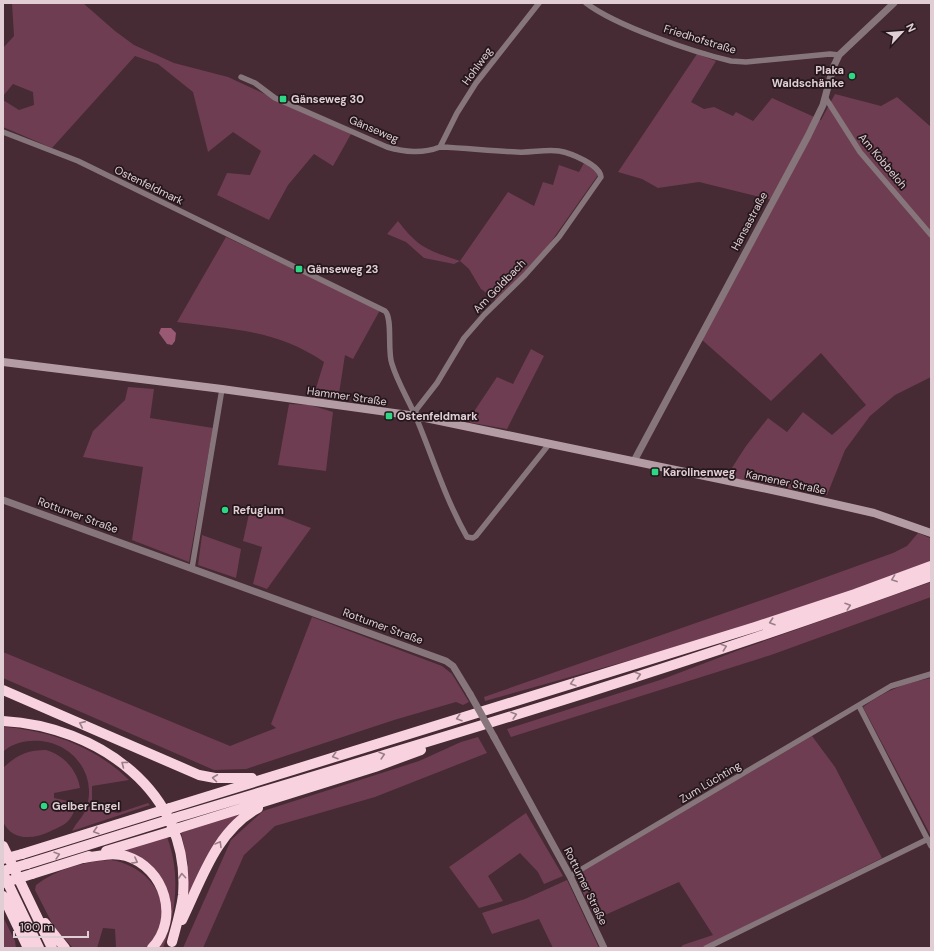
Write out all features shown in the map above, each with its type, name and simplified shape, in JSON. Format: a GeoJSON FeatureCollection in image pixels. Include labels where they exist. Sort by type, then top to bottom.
{"type":"FeatureCollection","features":[{"type":"Feature","properties":{"kind":"highway"},"geometry":{"type":"LineString","coordinates":[[3,859],[748,629],[855,594],[931,566]]}},
{"type":"Feature","properties":{"kind":"highway"},"geometry":{"type":"LineString","coordinates":[[39,948],[3,872],[688,660],[862,602],[931,576]]}},
{"type":"Feature","properties":{"kind":"highway"},"geometry":{"type":"LineString","coordinates":[[3,690],[199,775],[231,779],[268,777]]}},
{"type":"Feature","properties":{"kind":"highway"},"geometry":{"type":"LineString","coordinates":[[3,721],[28,724],[59,731],[95,746],[127,767],[145,783],[165,813],[176,838],[183,878],[180,914],[170,945]]}},
{"type":"Feature","properties":{"kind":"highway"},"geometry":{"type":"LineString","coordinates":[[3,883],[376,767],[432,745],[463,730]]}},
{"type":"Feature","properties":{"kind":"highway"},"geometry":{"type":"LineString","coordinates":[[170,945],[212,856],[228,830],[246,815],[279,797]]}},
{"type":"Feature","properties":{"kind":"highway"},"geometry":{"type":"LineString","coordinates":[[3,846],[52,948]]}},
{"type":"Feature","properties":{"kind":"highway"},"geometry":{"type":"LineString","coordinates":[[84,858],[105,854],[127,856],[149,869],[157,879],[163,892],[166,917],[164,928],[152,948]]}},
{"type":"Feature","properties":{"kind":"highway"},"geometry":{"type":"LineString","coordinates":[[3,896],[28,948]]}},
{"type":"Feature","properties":{"kind":"highway"},"geometry":{"type":"LineString","coordinates":[[28,899],[65,948]]}},
{"type":"Feature","properties":{"kind":"highway"},"geometry":{"type":"LineString","coordinates":[[18,928],[20,948]]}},
{"type":"Feature","properties":{"kind":"main road","name":"Hammer Straße"},"geometry":{"type":"LineString","coordinates":[[3,362],[222,389],[416,416],[634,461]]}},
{"type":"Feature","properties":{"kind":"main road","name":"Kamener Straße"},"geometry":{"type":"LineString","coordinates":[[634,461],[874,513],[931,533]]}},
{"type":"Feature","properties":{"kind":"street","name":"Hohlweg"},"geometry":{"type":"LineString","coordinates":[[440,147],[457,113],[476,83],[539,3]]}},
{"type":"Feature","properties":{"kind":"street","name":"Friedhofstraße"},"geometry":{"type":"LineString","coordinates":[[586,3],[599,12],[643,31],[731,61],[746,62],[830,54],[839,55]]}},
{"type":"Feature","properties":{"kind":"street","name":"Hansastraße"},"geometry":{"type":"LineString","coordinates":[[634,461],[808,136],[825,97],[833,68],[839,55],[894,3]]}},
{"type":"Feature","properties":{"kind":"street","name":"Gänseweg"},"geometry":{"type":"LineString","coordinates":[[241,77],[255,83],[275,98],[387,147],[400,151],[430,151],[440,147],[518,152],[559,151],[575,156],[597,168],[600,172]]}},
{"type":"Feature","properties":{"kind":"street","name":"Am Kobbeloh"},"geometry":{"type":"LineString","coordinates":[[825,97],[860,152],[931,235]]}},
{"type":"Feature","properties":{"kind":"street","name":"Ostenfeldmark"},"geometry":{"type":"LineString","coordinates":[[3,132],[78,161],[385,311],[390,319],[388,344],[392,365],[416,416],[452,510],[467,537],[470,538],[476,536],[550,443]]}},
{"type":"Feature","properties":{"kind":"street","name":"Am Goldbach"},"geometry":{"type":"LineString","coordinates":[[416,416],[416,410],[436,383],[464,338],[484,315],[525,275],[559,237],[601,177],[600,172]]}},
{"type":"Feature","properties":{"kind":"street"},"geometry":{"type":"LineString","coordinates":[[192,568],[222,389]]}},
{"type":"Feature","properties":{"kind":"street","name":"Rottumer Straße"},"geometry":{"type":"LineString","coordinates":[[3,500],[446,661],[453,666],[494,736],[570,876],[604,948]]}},
{"type":"Feature","properties":{"kind":"street","name":"Zum Lüchting"},"geometry":{"type":"LineString","coordinates":[[570,876],[891,686],[931,674]]}},
{"type":"Feature","properties":{"kind":"street"},"geometry":{"type":"LineString","coordinates":[[859,706],[931,846]]}},
{"type":"Feature","properties":{"kind":"street"},"geometry":{"type":"LineString","coordinates":[[706,948],[928,839]]}},
{"type":"Feature","properties":{"kind":"shaded area"},"geometry":{"type":"Polygon","coordinates":[[[12,3],[83,3],[115,31],[134,45],[174,63],[228,77],[351,134],[333,166],[314,154],[288,185],[269,220],[217,195],[227,173],[250,175],[261,151],[233,132],[208,152],[193,92],[158,64],[135,56],[52,148],[3,127],[3,100],[19,110],[34,105],[33,92],[13,84],[3,96],[3,48],[14,36],[12,3]]]}},
{"type":"Feature","properties":{"kind":"shaded area"},"geometry":{"type":"Polygon","coordinates":[[[697,54],[716,61],[691,102],[704,109],[714,107],[733,116],[736,112],[753,121],[772,98],[821,120],[835,94],[881,106],[897,97],[931,127],[931,377],[895,395],[870,416],[845,450],[827,495],[726,477],[746,446],[768,418],[787,432],[803,412],[832,435],[866,405],[821,353],[771,401],[701,339],[776,201],[699,182],[658,188],[642,179],[618,172],[697,54]]]}},
{"type":"Feature","properties":{"kind":"shaded area"},"geometry":{"type":"Polygon","coordinates":[[[584,163],[597,170],[598,175],[548,246],[523,275],[496,300],[481,289],[469,269],[460,261],[508,192],[534,206],[543,182],[553,185],[559,165],[579,172],[584,163]]]}},
{"type":"Feature","properties":{"kind":"shaded area"},"geometry":{"type":"Polygon","coordinates":[[[398,221],[418,243],[424,247],[460,261],[454,264],[424,258],[406,242],[387,234],[398,221]]]}},
{"type":"Feature","properties":{"kind":"shaded area"},"geometry":{"type":"Polygon","coordinates":[[[226,237],[380,310],[353,359],[345,355],[338,400],[313,398],[324,362],[306,351],[271,337],[235,329],[177,322],[226,237]]]}},
{"type":"Feature","properties":{"kind":"shaded area"},"geometry":{"type":"Polygon","coordinates":[[[161,328],[171,328],[176,333],[175,341],[172,345],[167,344],[159,333],[161,328]]]}},
{"type":"Feature","properties":{"kind":"shaded area"},"geometry":{"type":"Polygon","coordinates":[[[531,349],[544,356],[507,429],[467,422],[497,377],[513,384],[531,349]]]}},
{"type":"Feature","properties":{"kind":"shaded area"},"geometry":{"type":"Polygon","coordinates":[[[128,387],[154,389],[150,418],[213,428],[189,562],[132,540],[143,467],[83,457],[93,431],[125,400],[128,387]]]}},
{"type":"Feature","properties":{"kind":"shaded area"},"geometry":{"type":"Polygon","coordinates":[[[289,404],[310,405],[333,412],[326,471],[278,465],[289,404]]]}},
{"type":"Feature","properties":{"kind":"shaded area"},"geometry":{"type":"Polygon","coordinates":[[[251,505],[311,528],[267,589],[253,584],[262,547],[243,541],[251,505]]]}},
{"type":"Feature","properties":{"kind":"shaded area"},"geometry":{"type":"Polygon","coordinates":[[[918,533],[930,538],[931,537],[931,562],[830,598],[677,647],[485,701],[484,697],[893,553],[907,546],[918,533]]]}},
{"type":"Feature","properties":{"kind":"shaded area"},"geometry":{"type":"Polygon","coordinates":[[[202,535],[241,549],[236,578],[198,565],[202,535]]]}},
{"type":"Feature","properties":{"kind":"shaded area"},"geometry":{"type":"Polygon","coordinates":[[[931,582],[931,597],[771,655],[511,737],[507,729],[663,679],[739,650],[931,582]]]}},
{"type":"Feature","properties":{"kind":"shaded area"},"geometry":{"type":"Polygon","coordinates":[[[312,617],[442,666],[452,674],[469,702],[463,705],[456,702],[394,720],[246,769],[214,770],[3,678],[3,652],[230,746],[276,728],[271,724],[312,617]]]}},
{"type":"Feature","properties":{"kind":"shaded area"},"geometry":{"type":"Polygon","coordinates":[[[931,678],[931,836],[863,707],[895,688],[931,678]]]}},
{"type":"Feature","properties":{"kind":"shaded area"},"geometry":{"type":"Polygon","coordinates":[[[3,727],[37,732],[71,742],[102,758],[129,780],[92,786],[92,808],[118,813],[148,803],[150,805],[72,831],[87,807],[88,802],[89,789],[87,777],[82,767],[75,757],[66,750],[55,744],[43,741],[27,741],[12,745],[3,752],[3,727]]]}},
{"type":"Feature","properties":{"kind":"shaded area"},"geometry":{"type":"Polygon","coordinates":[[[812,736],[835,767],[882,858],[702,948],[680,948],[683,945],[713,935],[679,882],[596,919],[575,876],[812,736]]]}},
{"type":"Feature","properties":{"kind":"shaded area"},"geometry":{"type":"Polygon","coordinates":[[[478,737],[487,753],[375,797],[275,826],[244,855],[203,948],[183,948],[231,840],[263,811],[419,761],[461,742],[478,737]]]}},
{"type":"Feature","properties":{"kind":"shaded area"},"geometry":{"type":"Polygon","coordinates":[[[46,750],[58,755],[68,764],[76,775],[80,788],[54,793],[54,798],[77,803],[76,807],[69,820],[58,828],[38,836],[18,836],[12,833],[3,822],[3,768],[23,754],[33,751],[46,750]]]}},
{"type":"Feature","properties":{"kind":"shaded area"},"geometry":{"type":"Polygon","coordinates":[[[242,811],[243,814],[216,842],[187,901],[188,864],[181,832],[242,811]]]}},
{"type":"Feature","properties":{"kind":"shaded area"},"geometry":{"type":"Polygon","coordinates":[[[526,813],[563,876],[544,884],[538,872],[520,853],[488,876],[503,901],[479,908],[449,867],[526,813]]]}},
{"type":"Feature","properties":{"kind":"shaded area"},"geometry":{"type":"Polygon","coordinates":[[[167,837],[174,865],[174,907],[163,948],[157,948],[169,895],[161,878],[151,867],[121,851],[167,837]]]}},
{"type":"Feature","properties":{"kind":"shaded area"},"geometry":{"type":"Polygon","coordinates":[[[111,860],[127,864],[140,872],[151,882],[158,894],[162,907],[162,921],[157,935],[146,948],[116,948],[115,929],[103,928],[97,948],[73,948],[54,927],[35,890],[36,885],[62,870],[81,864],[111,860]]]}},
{"type":"Feature","properties":{"kind":"shaded area"},"geometry":{"type":"Polygon","coordinates":[[[567,880],[599,948],[553,948],[539,919],[492,934],[482,913],[525,899],[567,880]]]}},
{"type":"Feature","properties":{"kind":"shaded area"},"geometry":{"type":"Polygon","coordinates":[[[3,917],[15,941],[16,948],[3,948],[3,917]]]}},
{"type":"Feature","properties":{"kind":"place","name":"Plaka Waldschänke"},"geometry":{"type":"Point","coordinates":[852,76]}},
{"type":"Feature","properties":{"kind":"place","name":"Gänseweg 30"},"geometry":{"type":"Point","coordinates":[283,99]}},
{"type":"Feature","properties":{"kind":"place","name":"Gänseweg 23"},"geometry":{"type":"Point","coordinates":[299,269]}},
{"type":"Feature","properties":{"kind":"place","name":"Ostenfeldmark"},"geometry":{"type":"Point","coordinates":[389,416]}},
{"type":"Feature","properties":{"kind":"place","name":"Karolinenweg"},"geometry":{"type":"Point","coordinates":[655,472]}},
{"type":"Feature","properties":{"kind":"place","name":"Refugium"},"geometry":{"type":"Point","coordinates":[225,510]}},
{"type":"Feature","properties":{"kind":"place","name":"Gelber Engel"},"geometry":{"type":"Point","coordinates":[44,806]}}]}
